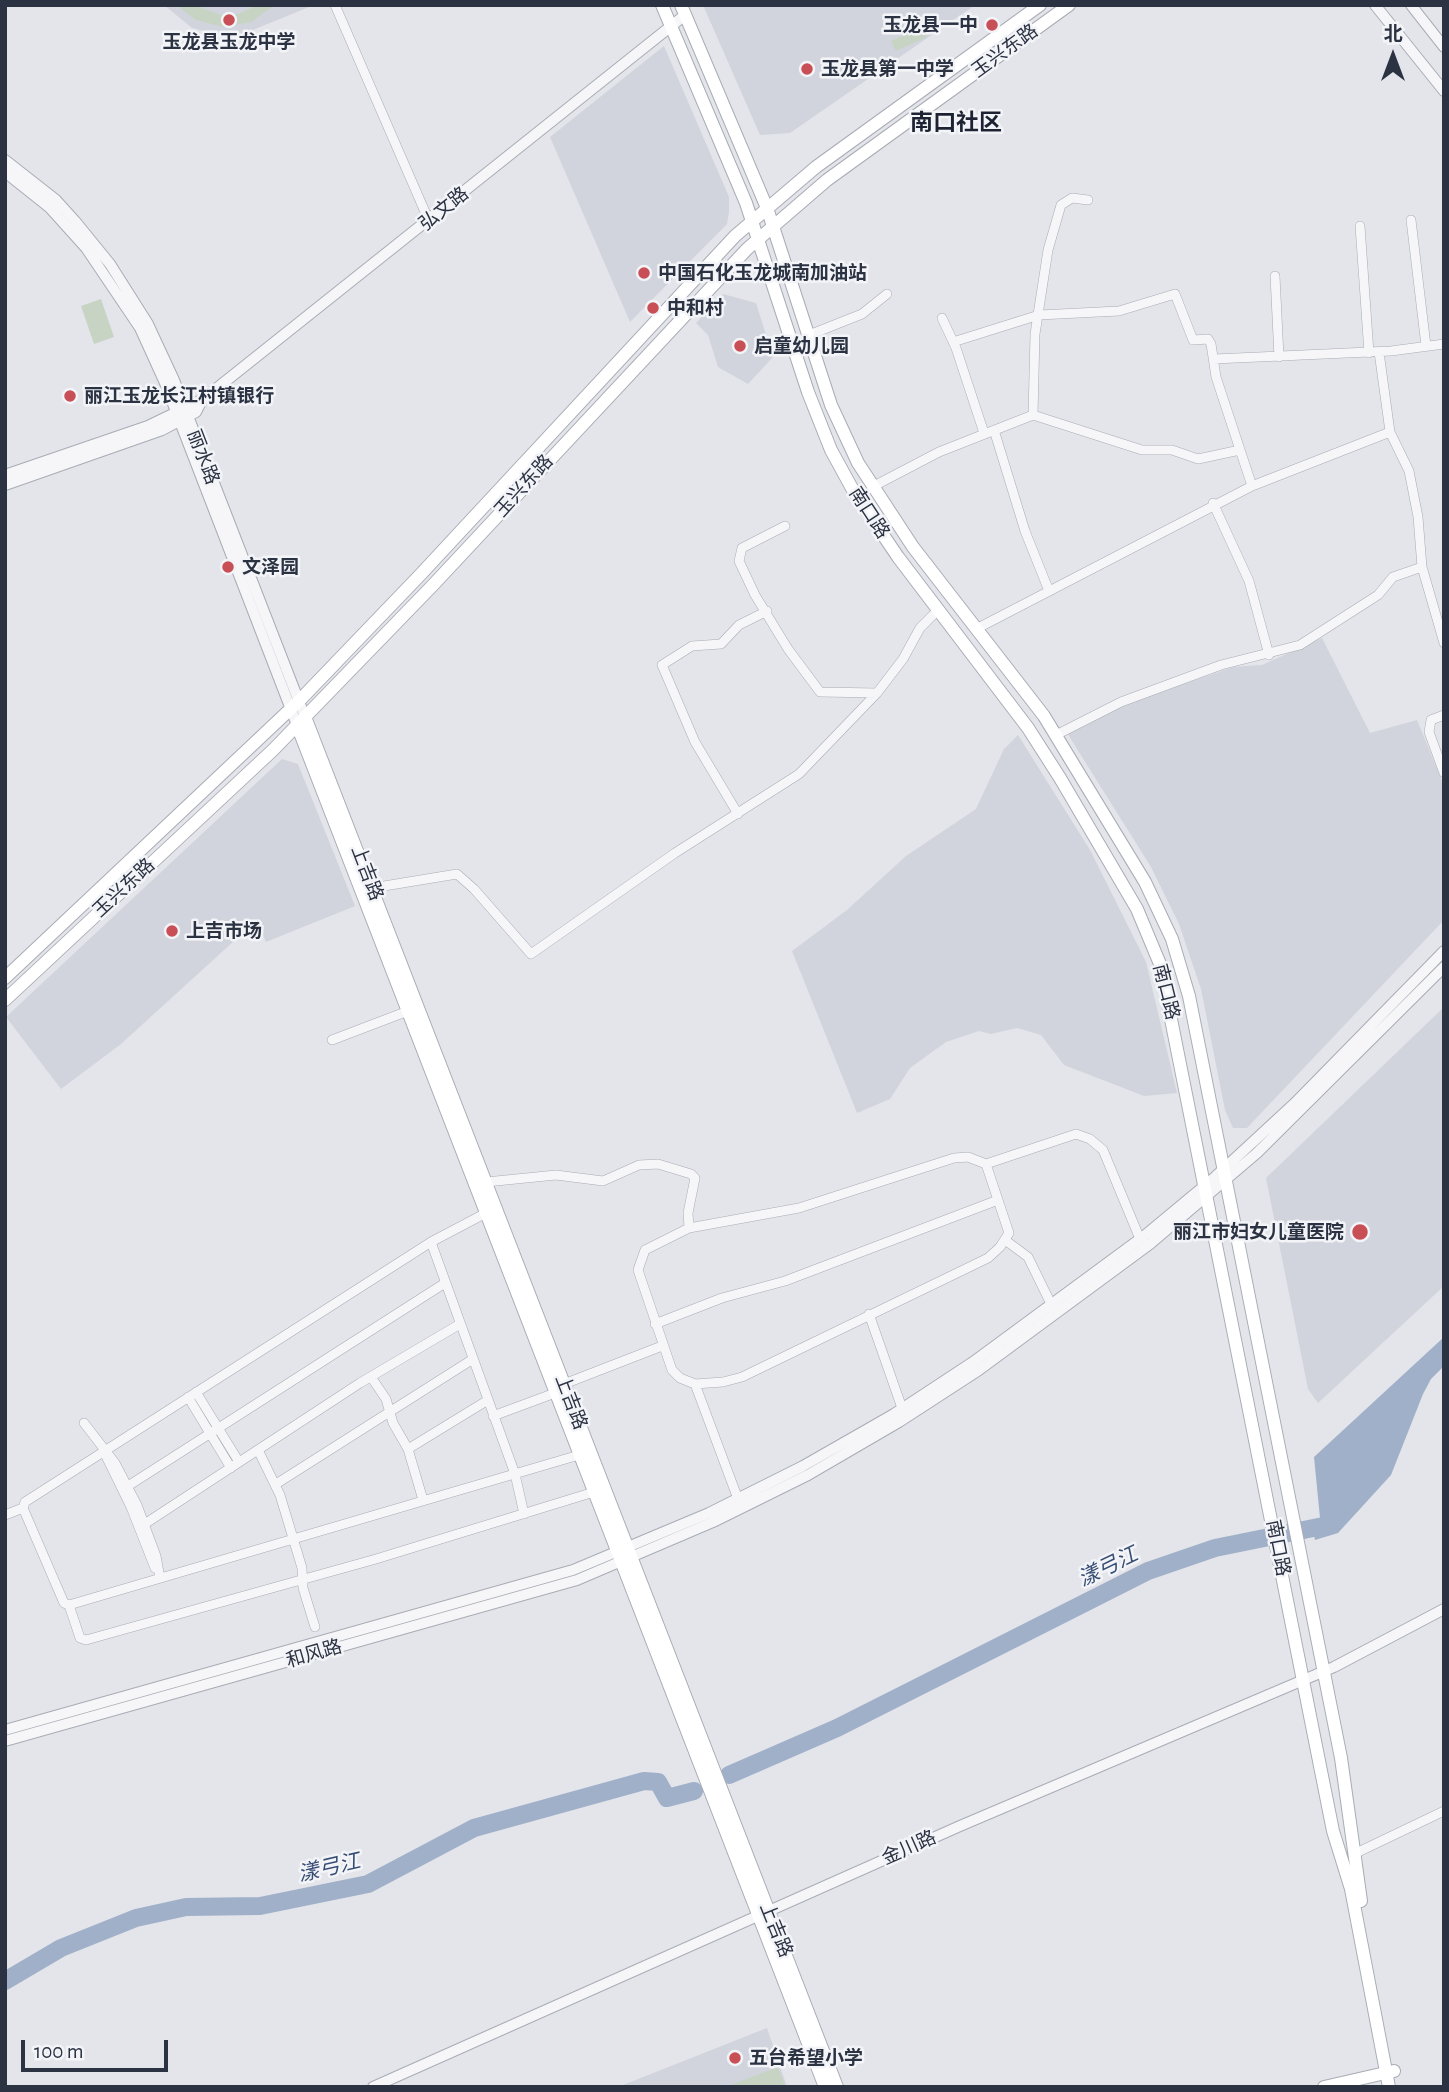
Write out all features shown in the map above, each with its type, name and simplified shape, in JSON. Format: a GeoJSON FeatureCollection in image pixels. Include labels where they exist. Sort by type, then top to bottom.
{"type":"FeatureCollection","features":[{"type":"Feature","properties":{"kind":"main road","name":"南口路"},"geometry":{"type":"LineString","coordinates":[[662,5],[752,221],[808,391],[831,450],[882,534],[1028,727],[1110,860],[1141,918],[1167,991],[1333,1831],[1350,1889],[1390,2081]]}},
{"type":"Feature","properties":{"kind":"main road","name":"玉兴东路"},"geometry":{"type":"LineString","coordinates":[[5,978],[295,705],[752,221],[849,143],[1041,5]]}},
{"type":"Feature","properties":{"kind":"main road","name":"玉兴东路"},"geometry":{"type":"LineString","coordinates":[[5,1000],[301,721],[433,585],[720,274],[758,238],[859,156],[1069,5]]}},
{"type":"Feature","properties":{"kind":"main road","name":"南口路"},"geometry":{"type":"LineString","coordinates":[[683,10],[773,225],[839,424],[872,486],[913,547],[1056,735],[1145,881],[1172,939],[1189,996],[1342,1758],[1354,1854],[1390,2081]]}},
{"type":"Feature","properties":{"kind":"main road","name":"上吉路"},"geometry":{"type":"LineString","coordinates":[[301,721],[372,888],[486,1182],[624,1556],[764,1914],[837,2087]]}},
{"type":"Feature","properties":{"kind":"main road","name":"上吉路"},"geometry":{"type":"LineString","coordinates":[[301,721],[486,1213],[560,1388],[579,1455],[624,1556]]}},
{"type":"Feature","properties":{"kind":"main road","name":"上吉路"},"geometry":{"type":"LineString","coordinates":[[764,1914],[825,2087]]}},
{"type":"Feature","properties":{"kind":"main road"},"geometry":{"type":"LineString","coordinates":[[1324,2087],[1390,2081]]}},
{"type":"Feature","properties":{"kind":"street"},"geometry":{"type":"LineString","coordinates":[[335,5],[429,221]]}},
{"type":"Feature","properties":{"kind":"street"},"geometry":{"type":"LineString","coordinates":[[1375,5],[1444,91]]}},
{"type":"Feature","properties":{"kind":"street"},"geometry":{"type":"LineString","coordinates":[[1410,5],[1444,47]]}},
{"type":"Feature","properties":{"kind":"street","name":"弘文路"},"geometry":{"type":"LineString","coordinates":[[5,485],[151,435],[202,400],[670,26],[683,10]]}},
{"type":"Feature","properties":{"kind":"street","name":"丽水路"},"geometry":{"type":"LineString","coordinates":[[5,160],[56,200],[110,264],[160,346],[182,414],[301,721]]}},
{"type":"Feature","properties":{"kind":"street","name":"丽水路"},"geometry":{"type":"LineString","coordinates":[[5,172],[49,207],[106,275],[151,350],[182,414]]}},
{"type":"Feature","properties":{"kind":"street"},"geometry":{"type":"LineString","coordinates":[[1033,415],[1035,334],[1048,250],[1061,205],[1072,198],[1088,200]]}},
{"type":"Feature","properties":{"kind":"street"},"geometry":{"type":"LineString","coordinates":[[1411,219],[1426,346]]}},
{"type":"Feature","properties":{"kind":"street"},"geometry":{"type":"LineString","coordinates":[[1360,226],[1374,352],[1390,432],[1409,471],[1415,495],[1422,568],[1444,643]]}},
{"type":"Feature","properties":{"kind":"street"},"geometry":{"type":"LineString","coordinates":[[1275,276],[1279,357]]}},
{"type":"Feature","properties":{"kind":"street"},"geometry":{"type":"LineString","coordinates":[[808,335],[862,314],[887,294]]}},
{"type":"Feature","properties":{"kind":"street"},"geometry":{"type":"LineString","coordinates":[[953,342],[1039,315],[1119,311],[1175,294],[1193,340],[1208,339],[1216,377],[1252,486]]}},
{"type":"Feature","properties":{"kind":"street"},"geometry":{"type":"LineString","coordinates":[[942,318],[984,433]]}},
{"type":"Feature","properties":{"kind":"street"},"geometry":{"type":"LineString","coordinates":[[1214,359],[1374,352],[1444,344]]}},
{"type":"Feature","properties":{"kind":"street","name":"弘文路"},"geometry":{"type":"LineString","coordinates":[[5,475],[182,414]]}},
{"type":"Feature","properties":{"kind":"street"},"geometry":{"type":"LineString","coordinates":[[872,486],[939,452],[1033,415],[1142,450],[1172,450],[1198,459],[1240,450]]}},
{"type":"Feature","properties":{"kind":"street"},"geometry":{"type":"LineString","coordinates":[[994,430],[1025,531],[1049,591]]}},
{"type":"Feature","properties":{"kind":"street"},"geometry":{"type":"LineString","coordinates":[[976,629],[1213,503],[1390,432]]}},
{"type":"Feature","properties":{"kind":"street"},"geometry":{"type":"LineString","coordinates":[[1213,503],[1249,581],[1269,655]]}},
{"type":"Feature","properties":{"kind":"street"},"geometry":{"type":"LineString","coordinates":[[785,526],[742,548],[739,554],[742,570],[788,649],[820,692],[877,693]]}},
{"type":"Feature","properties":{"kind":"street"},"geometry":{"type":"LineString","coordinates":[[1056,735],[1121,702],[1221,666],[1300,645],[1378,595],[1392,577],[1422,568]]}},
{"type":"Feature","properties":{"kind":"street"},"geometry":{"type":"LineString","coordinates":[[372,888],[457,874],[474,888],[531,954],[675,853],[799,774],[877,693],[903,659],[920,628],[938,610]]}},
{"type":"Feature","properties":{"kind":"street"},"geometry":{"type":"LineString","coordinates":[[738,814],[695,742],[662,665],[692,646],[721,644],[739,625],[766,611]]}},
{"type":"Feature","properties":{"kind":"street"},"geometry":{"type":"LineString","coordinates":[[1444,715],[1431,720],[1429,732],[1444,773]]}},
{"type":"Feature","properties":{"kind":"street"},"geometry":{"type":"LineString","coordinates":[[1225,1175],[1444,951]]}},
{"type":"Feature","properties":{"kind":"street"},"geometry":{"type":"LineString","coordinates":[[624,1556],[761,1499],[899,1422],[1062,1311],[1225,1175],[1339,1074],[1444,967]]}},
{"type":"Feature","properties":{"kind":"street"},"geometry":{"type":"LineString","coordinates":[[332,1040],[408,1011]]}},
{"type":"Feature","properties":{"kind":"street"},"geometry":{"type":"LineString","coordinates":[[986,1164],[1009,1233],[988,1258],[742,1377],[714,1384],[695,1384],[676,1374],[662,1346],[639,1278],[645,1251],[689,1228],[799,1208],[954,1158],[968,1157],[986,1164],[1076,1135],[1090,1139],[1103,1150],[1140,1239]]}},
{"type":"Feature","properties":{"kind":"street"},"geometry":{"type":"LineString","coordinates":[[486,1182],[556,1175],[603,1181],[639,1165],[658,1164],[691,1174],[695,1178],[688,1213],[689,1228]]}},
{"type":"Feature","properties":{"kind":"street"},"geometry":{"type":"LineString","coordinates":[[624,1556],[803,1466],[902,1408],[1052,1306],[1207,1190]]}},
{"type":"Feature","properties":{"kind":"street"},"geometry":{"type":"LineString","coordinates":[[655,1324],[722,1298],[785,1281],[998,1200]]}},
{"type":"Feature","properties":{"kind":"street"},"geometry":{"type":"LineString","coordinates":[[486,1213],[431,1242],[25,1502],[23,1508],[64,1603],[69,1605],[579,1455]]}},
{"type":"Feature","properties":{"kind":"street"},"geometry":{"type":"LineString","coordinates":[[1005,1240],[1028,1257],[1052,1306]]}},
{"type":"Feature","properties":{"kind":"street"},"geometry":{"type":"LineString","coordinates":[[431,1242],[515,1474],[524,1514]]}},
{"type":"Feature","properties":{"kind":"street"},"geometry":{"type":"LineString","coordinates":[[128,1486],[445,1283]]}},
{"type":"Feature","properties":{"kind":"street"},"geometry":{"type":"LineString","coordinates":[[869,1314],[902,1408]]}},
{"type":"Feature","properties":{"kind":"street"},"geometry":{"type":"LineString","coordinates":[[143,1526],[371,1377],[460,1324]]}},
{"type":"Feature","properties":{"kind":"street"},"geometry":{"type":"LineString","coordinates":[[494,1416],[662,1346]]}},
{"type":"Feature","properties":{"kind":"street"},"geometry":{"type":"LineString","coordinates":[[276,1484],[473,1359]]}},
{"type":"Feature","properties":{"kind":"street"},"geometry":{"type":"LineString","coordinates":[[371,1377],[386,1399],[408,1450],[423,1500]]}},
{"type":"Feature","properties":{"kind":"street"},"geometry":{"type":"LineString","coordinates":[[695,1384],[738,1499]]}},
{"type":"Feature","properties":{"kind":"street"},"geometry":{"type":"LineString","coordinates":[[192,1395],[235,1465]]}},
{"type":"Feature","properties":{"kind":"street"},"geometry":{"type":"LineString","coordinates":[[408,1450],[488,1400]]}},
{"type":"Feature","properties":{"kind":"street"},"geometry":{"type":"LineString","coordinates":[[84,1423],[128,1486],[160,1578]]}},
{"type":"Feature","properties":{"kind":"street"},"geometry":{"type":"LineString","coordinates":[[258,1450],[276,1484],[315,1627]]}},
{"type":"Feature","properties":{"kind":"street"},"geometry":{"type":"LineString","coordinates":[[105,1451],[143,1526]]}},
{"type":"Feature","properties":{"kind":"street"},"geometry":{"type":"LineString","coordinates":[[69,1605],[80,1638],[86,1640],[303,1579],[594,1492]]}},
{"type":"Feature","properties":{"kind":"street"},"geometry":{"type":"LineString","coordinates":[[5,1515],[23,1508]]}},
{"type":"Feature","properties":{"kind":"street","name":"和风路"},"geometry":{"type":"LineString","coordinates":[[5,1730],[624,1556]]}},
{"type":"Feature","properties":{"kind":"street","name":"和风路"},"geometry":{"type":"LineString","coordinates":[[5,1741],[564,1583],[624,1556]]}},
{"type":"Feature","properties":{"kind":"street","name":"金川路"},"geometry":{"type":"LineString","coordinates":[[373,2087],[972,1820],[1324,1671],[1444,1609]]}},
{"type":"Feature","properties":{"kind":"street"},"geometry":{"type":"LineString","coordinates":[[1354,1854],[1444,1811]]}},
{"type":"Feature","properties":{"kind":"shaded area","name":"玉龙县玉龙中学"},"geometry":{"type":"Polygon","coordinates":[[[164,5],[314,5],[238,36],[228,37],[192,28],[164,5]]]}},
{"type":"Feature","properties":{"kind":"shaded area","name":"玉龙县第一中学"},"geometry":{"type":"Polygon","coordinates":[[[703,5],[975,5],[790,133],[760,135],[703,5]]]}},
{"type":"Feature","properties":{"kind":"shaded area"},"geometry":{"type":"Polygon","coordinates":[[[664,46],[729,197],[729,212],[727,224],[630,322],[550,137],[664,46]]]}},
{"type":"Feature","properties":{"kind":"shaded area","name":"启童幼儿园"},"geometry":{"type":"Polygon","coordinates":[[[723,294],[756,303],[773,357],[748,384],[718,367],[708,335],[696,323],[723,294]]]}},
{"type":"Feature","properties":{"kind":"shaded area"},"geometry":{"type":"Polygon","coordinates":[[[1322,638],[1370,733],[1417,720],[1444,786],[1444,920],[1247,1128],[1233,1128],[1225,1110],[1201,989],[1179,924],[1151,867],[1067,733],[1126,704],[1233,667],[1262,665],[1322,638]]]}},
{"type":"Feature","properties":{"kind":"shaded area"},"geometry":{"type":"Polygon","coordinates":[[[1018,735],[1090,850],[1146,962],[1177,1093],[1144,1096],[1064,1065],[1041,1035],[1017,1028],[991,1034],[979,1031],[946,1042],[910,1068],[890,1099],[857,1113],[792,951],[847,910],[906,856],[976,809],[1004,749],[1018,735]]]}},
{"type":"Feature","properties":{"kind":"shaded area","name":"上吉市场"},"geometry":{"type":"Polygon","coordinates":[[[282,759],[298,764],[355,906],[266,942],[257,920],[121,1044],[61,1089],[6,1017],[282,759]]]}},
{"type":"Feature","properties":{"kind":"shaded area","name":"丽江市妇女儿童医院"},"geometry":{"type":"Polygon","coordinates":[[[1444,1007],[1444,1286],[1318,1403],[1308,1389],[1266,1178],[1444,1007]]]}},
{"type":"Feature","properties":{"kind":"shaded area","name":"五台希望小学"},"geometry":{"type":"Polygon","coordinates":[[[767,2028],[787,2087],[618,2087],[767,2028]]]}},
{"type":"Feature","properties":{"kind":"green space"},"geometry":{"type":"Polygon","coordinates":[[[176,5],[194,5],[221,15],[238,14],[258,5],[275,5],[251,22],[223,27],[196,20],[176,5]]]}},
{"type":"Feature","properties":{"kind":"green space"},"geometry":{"type":"Polygon","coordinates":[[[922,27],[927,37],[896,51],[891,41],[922,27]]]}},
{"type":"Feature","properties":{"kind":"green space"},"geometry":{"type":"Polygon","coordinates":[[[101,299],[114,337],[94,344],[81,306],[101,299]]]}},
{"type":"Feature","properties":{"kind":"green space"},"geometry":{"type":"Polygon","coordinates":[[[778,2067],[785,2087],[728,2086],[778,2067]]]}},
{"type":"Feature","properties":{"kind":"water"},"geometry":{"type":"Polygon","coordinates":[[[1444,1337],[1444,1366],[1431,1379],[1423,1394],[1391,1475],[1338,1533],[1315,1540],[1311,1521],[1320,1518],[1314,1457],[1444,1337]]]}},
{"type":"Feature","properties":{"kind":"waterway","name":"漾弓江"},"geometry":{"type":"LineString","coordinates":[[729,1775],[837,1728],[1148,1571],[1215,1548],[1333,1524]]}},
{"type":"Feature","properties":{"kind":"waterway","name":"漾弓江"},"geometry":{"type":"LineString","coordinates":[[5,1981],[61,1948],[136,1918],[186,1907],[260,1906],[368,1884],[474,1828],[644,1781],[658,1782],[667,1798],[694,1791]]}},
{"type":"Feature","properties":{"kind":"place","name":"玉龙县玉龙中学"},"geometry":{"type":"Point","coordinates":[229,20]}},
{"type":"Feature","properties":{"kind":"place","name":"玉龙县一中"},"geometry":{"type":"Point","coordinates":[992,25]}},
{"type":"Feature","properties":{"kind":"place","name":"玉龙县第一中学"},"geometry":{"type":"Point","coordinates":[807,69]}},
{"type":"Feature","properties":{"kind":"place","name":"中国石化玉龙城南加油站"},"geometry":{"type":"Point","coordinates":[644,273]}},
{"type":"Feature","properties":{"kind":"place","name":"中和村"},"geometry":{"type":"Point","coordinates":[653,308]}},
{"type":"Feature","properties":{"kind":"place","name":"启童幼儿园"},"geometry":{"type":"Point","coordinates":[740,346]}},
{"type":"Feature","properties":{"kind":"place","name":"丽江玉龙长江村镇银行"},"geometry":{"type":"Point","coordinates":[70,396]}},
{"type":"Feature","properties":{"kind":"place","name":"文泽园"},"geometry":{"type":"Point","coordinates":[228,567]}},
{"type":"Feature","properties":{"kind":"place","name":"上吉市场"},"geometry":{"type":"Point","coordinates":[172,931]}},
{"type":"Feature","properties":{"kind":"place","name":"丽江市妇女儿童医院"},"geometry":{"type":"Point","coordinates":[1360,1232]}},
{"type":"Feature","properties":{"kind":"place","name":"五台希望小学"},"geometry":{"type":"Point","coordinates":[735,2058]}},
{"type":"Feature","properties":{"kind":"district","name":"南口社区"},"geometry":{"type":"Point","coordinates":[956,123]}}]}
